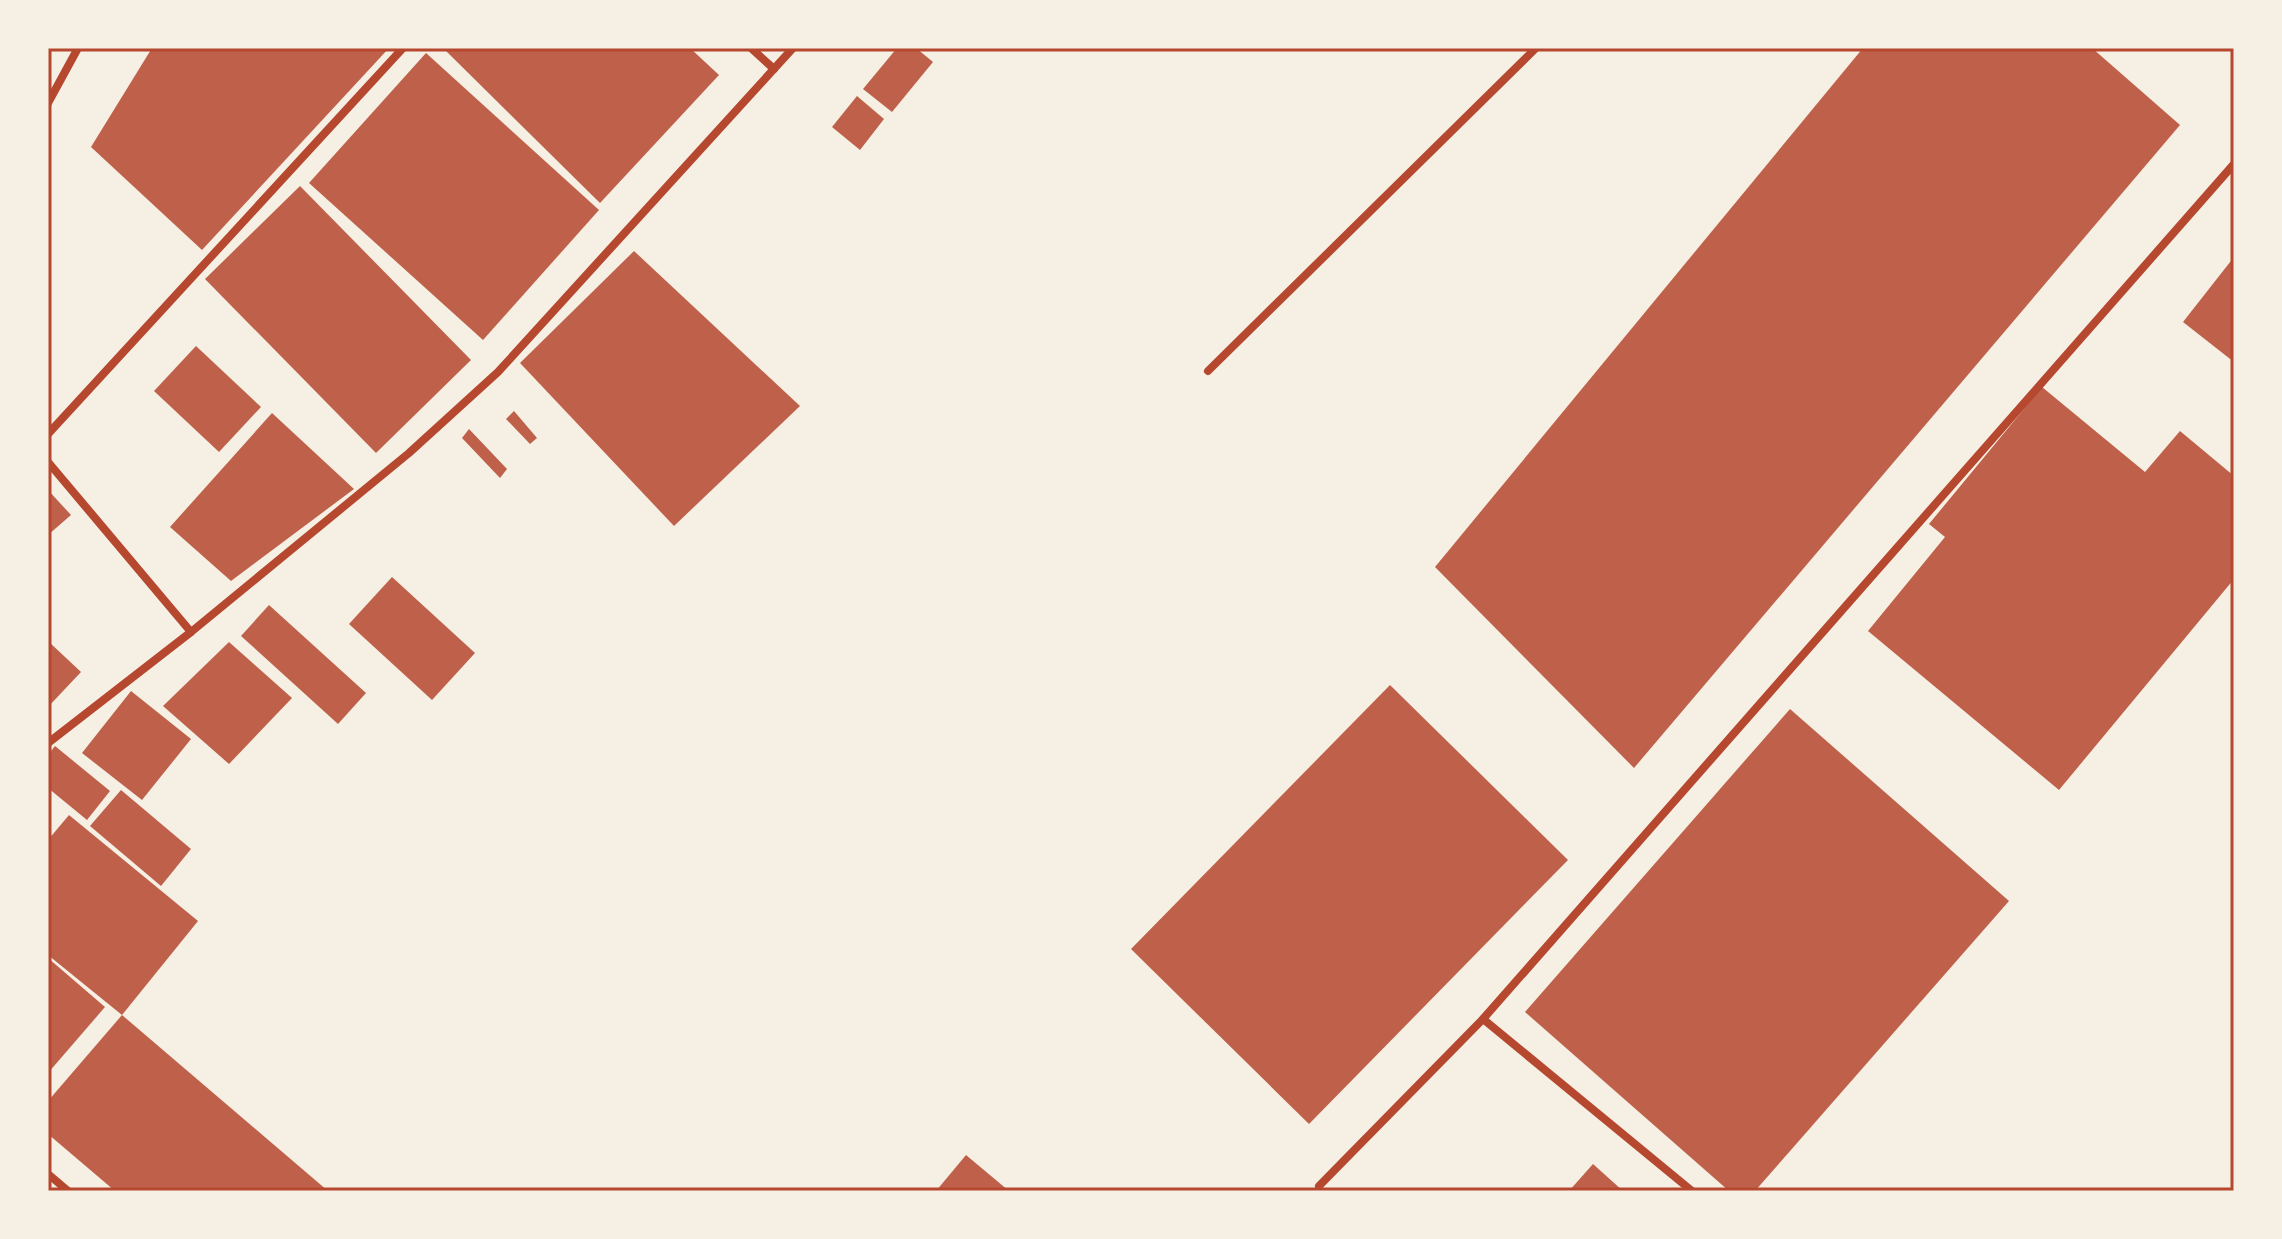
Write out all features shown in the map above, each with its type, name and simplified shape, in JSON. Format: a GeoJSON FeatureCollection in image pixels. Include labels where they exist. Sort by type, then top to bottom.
{"type":"FeatureCollection","features":[{"type":"Feature","properties":{"kind":"street"},"geometry":{"type":"LineString","coordinates":[[48,103],[78,48]]}},
{"type":"Feature","properties":{"kind":"street"},"geometry":{"type":"LineString","coordinates":[[48,434],[403,48]]}},
{"type":"Feature","properties":{"kind":"street"},"geometry":{"type":"LineString","coordinates":[[751,48],[774,69]]}},
{"type":"Feature","properties":{"kind":"street"},"geometry":{"type":"LineString","coordinates":[[48,743],[191,632],[409,453],[498,372],[793,48]]}},
{"type":"Feature","properties":{"kind":"street"},"geometry":{"type":"LineString","coordinates":[[1208,371],[1536,48]]}},
{"type":"Feature","properties":{"kind":"street"},"geometry":{"type":"LineString","coordinates":[[1319,1186],[1483,1019],[2234,164]]}},
{"type":"Feature","properties":{"kind":"street"},"geometry":{"type":"LineString","coordinates":[[48,462],[191,632]]}},
{"type":"Feature","properties":{"kind":"street"},"geometry":{"type":"LineString","coordinates":[[1483,1019],[1692,1191]]}},
{"type":"Feature","properties":{"kind":"street"},"geometry":{"type":"LineString","coordinates":[[48,1174],[68,1191]]}},
{"type":"Feature","properties":{"kind":"building"},"geometry":{"type":"Polygon","coordinates":[[[152,48],[389,48],[202,250],[91,147],[152,48]]]}},
{"type":"Feature","properties":{"kind":"building"},"geometry":{"type":"Polygon","coordinates":[[[443,48],[690,48],[719,75],[600,203],[443,48]]]}},
{"type":"Feature","properties":{"kind":"building"},"geometry":{"type":"Polygon","coordinates":[[[897,48],[916,48],[933,62],[892,112],[863,89],[897,48]]]}},
{"type":"Feature","properties":{"kind":"building"},"geometry":{"type":"Polygon","coordinates":[[[1863,48],[2092,48],[2180,125],[1634,768],[1435,567],[1863,48]]]}},
{"type":"Feature","properties":{"kind":"building"},"geometry":{"type":"Polygon","coordinates":[[[426,53],[599,210],[483,340],[309,183],[426,53]]]}},
{"type":"Feature","properties":{"kind":"building"},"geometry":{"type":"Polygon","coordinates":[[[857,96],[884,119],[860,150],[832,127],[857,96]]]}},
{"type":"Feature","properties":{"kind":"building"},"geometry":{"type":"Polygon","coordinates":[[[300,186],[471,360],[376,453],[205,279],[300,186]]]}},
{"type":"Feature","properties":{"kind":"building"},"geometry":{"type":"Polygon","coordinates":[[[634,251],[800,406],[674,526],[520,363],[634,251]]]}},
{"type":"Feature","properties":{"kind":"building"},"geometry":{"type":"Polygon","coordinates":[[[2234,257],[2234,362],[2183,322],[2234,257]]]}},
{"type":"Feature","properties":{"kind":"building"},"geometry":{"type":"Polygon","coordinates":[[[196,346],[261,407],[219,452],[154,391],[196,346]]]}},
{"type":"Feature","properties":{"kind":"building"},"geometry":{"type":"Polygon","coordinates":[[[2042,387],[2145,472],[2180,431],[2234,476],[2234,579],[2059,790],[1868,631],[1945,537],[1929,524],[2042,387]]]}},
{"type":"Feature","properties":{"kind":"building"},"geometry":{"type":"Polygon","coordinates":[[[514,411],[537,438],[530,444],[506,419],[514,411]]]}},
{"type":"Feature","properties":{"kind":"building"},"geometry":{"type":"Polygon","coordinates":[[[272,413],[354,489],[231,581],[170,527],[272,413]]]}},
{"type":"Feature","properties":{"kind":"building"},"geometry":{"type":"Polygon","coordinates":[[[469,429],[507,469],[500,478],[462,438],[469,429]]]}},
{"type":"Feature","properties":{"kind":"building"},"geometry":{"type":"Polygon","coordinates":[[[48,490],[71,515],[48,535],[48,490]]]}},
{"type":"Feature","properties":{"kind":"building"},"geometry":{"type":"Polygon","coordinates":[[[392,577],[475,653],[432,700],[349,624],[392,577]]]}},
{"type":"Feature","properties":{"kind":"building"},"geometry":{"type":"Polygon","coordinates":[[[269,605],[366,693],[338,724],[241,636],[269,605]]]}},
{"type":"Feature","properties":{"kind":"building"},"geometry":{"type":"Polygon","coordinates":[[[48,641],[81,672],[48,707],[48,641]]]}},
{"type":"Feature","properties":{"kind":"building"},"geometry":{"type":"Polygon","coordinates":[[[229,642],[292,698],[229,764],[163,706],[229,642]]]}},
{"type":"Feature","properties":{"kind":"building"},"geometry":{"type":"Polygon","coordinates":[[[1390,685],[1568,860],[1309,1124],[1131,949],[1390,685]]]}},
{"type":"Feature","properties":{"kind":"building"},"geometry":{"type":"Polygon","coordinates":[[[131,691],[191,739],[142,800],[82,753],[131,691]]]}},
{"type":"Feature","properties":{"kind":"building"},"geometry":{"type":"Polygon","coordinates":[[[1790,709],[2009,901],[1755,1191],[1729,1191],[1525,1012],[1790,709]]]}},
{"type":"Feature","properties":{"kind":"building"},"geometry":{"type":"Polygon","coordinates":[[[55,746],[110,791],[87,820],[48,788],[48,755],[55,746]]]}},
{"type":"Feature","properties":{"kind":"building"},"geometry":{"type":"Polygon","coordinates":[[[121,790],[191,849],[161,886],[90,826],[121,790]]]}},
{"type":"Feature","properties":{"kind":"building"},"geometry":{"type":"Polygon","coordinates":[[[69,815],[198,921],[122,1015],[48,955],[48,840],[69,815]]]}},
{"type":"Feature","properties":{"kind":"building"},"geometry":{"type":"Polygon","coordinates":[[[48,958],[105,1007],[48,1073],[48,958]]]}},
{"type":"Feature","properties":{"kind":"building"},"geometry":{"type":"Polygon","coordinates":[[[122,1015],[328,1191],[115,1191],[48,1134],[48,1101],[122,1015]]]}},
{"type":"Feature","properties":{"kind":"building"},"geometry":{"type":"Polygon","coordinates":[[[966,1155],[1009,1191],[936,1191],[966,1155]]]}},
{"type":"Feature","properties":{"kind":"building"},"geometry":{"type":"Polygon","coordinates":[[[1593,1164],[1623,1191],[1569,1191],[1593,1164]]]}}]}
